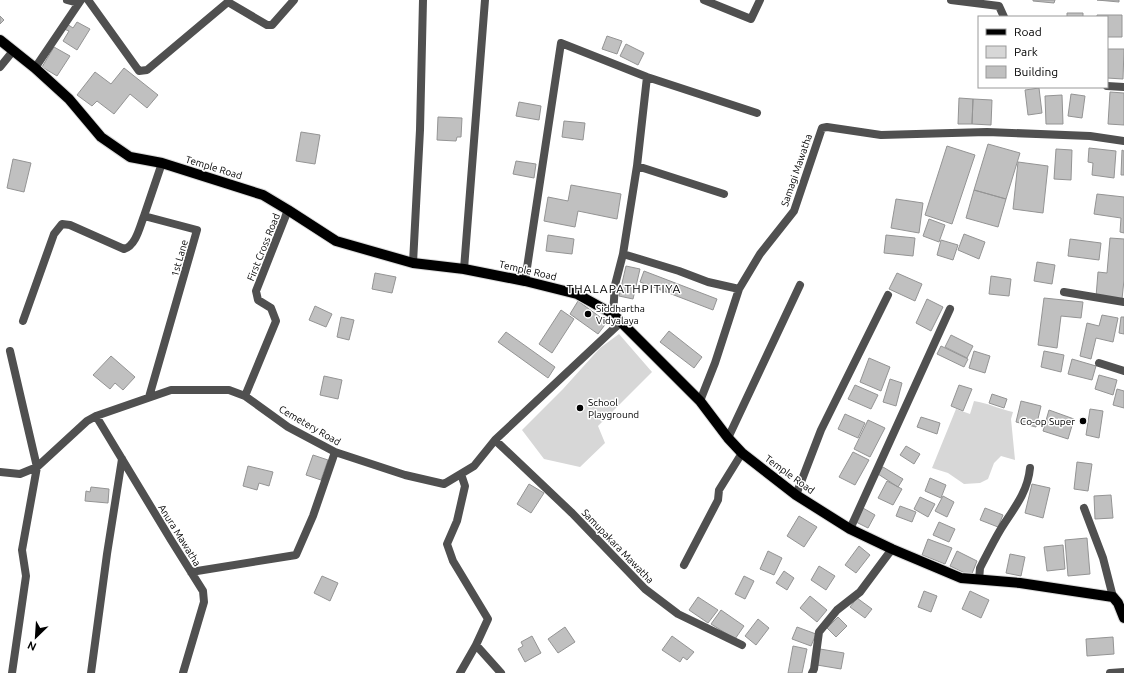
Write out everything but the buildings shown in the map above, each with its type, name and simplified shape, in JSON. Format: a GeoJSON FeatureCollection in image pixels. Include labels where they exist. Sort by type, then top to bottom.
{"type":"FeatureCollection","features":[{"type":"Feature","properties":{"kind":"main road","name":"Temple Road"},"geometry":{"type":"LineString","coordinates":[[0,40],[35,68],[69,99],[101,137],[130,157],[162,163],[263,195],[336,242],[413,263],[464,269],[525,280],[577,294],[613,314],[700,401],[728,438],[742,453],[796,495],[850,529],[892,549],[961,578],[1020,583],[1113,597]]}},
{"type":"Feature","properties":{"kind":"main road"},"geometry":{"type":"LineString","coordinates":[[1113,597],[1118,603],[1124,618]]}},
{"type":"Feature","properties":{"kind":"street"},"geometry":{"type":"LineString","coordinates":[[35,68],[79,2],[67,0]]}},
{"type":"Feature","properties":{"kind":"street"},"geometry":{"type":"LineString","coordinates":[[88,0],[138,71],[147,70],[228,2],[267,25],[272,24],[294,0]]}},
{"type":"Feature","properties":{"kind":"street"},"geometry":{"type":"LineString","coordinates":[[413,263],[420,130],[423,0]]}},
{"type":"Feature","properties":{"kind":"street"},"geometry":{"type":"LineString","coordinates":[[464,269],[484,0]]}},
{"type":"Feature","properties":{"kind":"street"},"geometry":{"type":"LineString","coordinates":[[704,0],[751,19],[760,0]]}},
{"type":"Feature","properties":{"kind":"street"},"geometry":{"type":"LineString","coordinates":[[951,0],[999,6],[1004,16]]}},
{"type":"Feature","properties":{"kind":"street"},"geometry":{"type":"LineString","coordinates":[[525,280],[561,43],[647,77],[757,113]]}},
{"type":"Feature","properties":{"kind":"street"},"geometry":{"type":"LineString","coordinates":[[0,67],[13,51]]}},
{"type":"Feature","properties":{"kind":"street"},"geometry":{"type":"LineString","coordinates":[[613,314],[615,285],[624,254],[637,166],[647,77]]}},
{"type":"Feature","properties":{"kind":"street"},"geometry":{"type":"LineString","coordinates":[[1108,86],[1124,87]]}},
{"type":"Feature","properties":{"kind":"street","name":"Samagi Mawatha"},"geometry":{"type":"LineString","coordinates":[[739,290],[760,254],[794,211],[822,128],[828,127],[881,135],[987,132],[1090,136],[1124,141]]}},
{"type":"Feature","properties":{"kind":"street"},"geometry":{"type":"LineString","coordinates":[[23,321],[54,234],[62,224],[70,225],[124,249],[128,248],[133,242],[144,216],[162,163]]}},
{"type":"Feature","properties":{"kind":"street"},"geometry":{"type":"LineString","coordinates":[[637,166],[724,194]]}},
{"type":"Feature","properties":{"kind":"street","name":"First Cross Road"},"geometry":{"type":"LineString","coordinates":[[245,396],[276,321],[271,308],[258,300],[256,291],[288,210]]}},
{"type":"Feature","properties":{"kind":"street","name":"1st Lane"},"geometry":{"type":"LineString","coordinates":[[144,216],[197,230],[149,397]]}},
{"type":"Feature","properties":{"kind":"street"},"geometry":{"type":"LineString","coordinates":[[624,254],[679,271],[708,282],[739,290],[715,363],[700,401]]}},
{"type":"Feature","properties":{"kind":"street"},"geometry":{"type":"LineString","coordinates":[[728,438],[800,285]]}},
{"type":"Feature","properties":{"kind":"street"},"geometry":{"type":"LineString","coordinates":[[1064,292],[1124,302]]}},
{"type":"Feature","properties":{"kind":"street"},"geometry":{"type":"LineString","coordinates":[[796,495],[822,430],[888,295]]}},
{"type":"Feature","properties":{"kind":"street"},"geometry":{"type":"LineString","coordinates":[[850,529],[950,309]]}},
{"type":"Feature","properties":{"kind":"street","name":"Cemetery Road"},"geometry":{"type":"LineString","coordinates":[[0,472],[20,474],[37,467],[86,421],[149,397],[171,390],[229,390],[245,396],[288,427],[335,452],[405,476],[444,484],[474,466],[494,440],[621,322]]}},
{"type":"Feature","properties":{"kind":"street"},"geometry":{"type":"LineString","coordinates":[[10,351],[37,467],[22,550],[26,576],[12,673]]}},
{"type":"Feature","properties":{"kind":"street"},"geometry":{"type":"LineString","coordinates":[[1100,363],[1124,371]]}},
{"type":"Feature","properties":{"kind":"street","name":"Anura Mawatha"},"geometry":{"type":"LineString","coordinates":[[96,416],[203,591],[204,602],[183,673]]}},
{"type":"Feature","properties":{"kind":"street","name":"Samupakara Mawatha"},"geometry":{"type":"LineString","coordinates":[[494,440],[572,513],[645,589],[678,614],[742,645]]}},
{"type":"Feature","properties":{"kind":"street"},"geometry":{"type":"LineString","coordinates":[[191,572],[296,556],[313,516],[335,452]]}},
{"type":"Feature","properties":{"kind":"street"},"geometry":{"type":"LineString","coordinates":[[684,565],[718,500],[719,490],[742,453]]}},
{"type":"Feature","properties":{"kind":"street"},"geometry":{"type":"LineString","coordinates":[[92,673],[106,554],[122,459]]}},
{"type":"Feature","properties":{"kind":"street"},"geometry":{"type":"LineString","coordinates":[[979,580],[980,568],[983,562],[1004,524],[1022,496],[1029,479],[1030,468]]}},
{"type":"Feature","properties":{"kind":"street"},"geometry":{"type":"LineString","coordinates":[[460,474],[465,486],[457,521],[446,544],[453,561],[488,619],[476,645],[460,673]]}},
{"type":"Feature","properties":{"kind":"street"},"geometry":{"type":"LineString","coordinates":[[1084,508],[1103,558],[1113,597]]}},
{"type":"Feature","properties":{"kind":"street"},"geometry":{"type":"LineString","coordinates":[[812,673],[819,632],[837,610],[860,592],[892,549]]}},
{"type":"Feature","properties":{"kind":"street"},"geometry":{"type":"LineString","coordinates":[[476,645],[501,673]]}},
{"type":"Feature","properties":{"kind":"street"},"geometry":{"type":"LineString","coordinates":[[1110,673],[1124,672]]}},
{"type":"Feature","properties":{"kind":"green space","name":"School Playground"},"geometry":{"type":"Polygon","coordinates":[[[619,334],[652,372],[598,426],[605,443],[580,467],[544,459],[522,430],[563,389],[600,348],[619,334]]]}},
{"type":"Feature","properties":{"kind":"green space"},"geometry":{"type":"Polygon","coordinates":[[[974,401],[1013,412],[1011,419],[1015,460],[1001,456],[994,463],[988,479],[980,483],[964,484],[948,473],[932,468],[956,409],[970,414],[974,401]]]}},
{"type":"Feature","properties":{"kind":"place","name":"Siddhartha Vidyalaya"},"geometry":{"type":"Point","coordinates":[588,314]}},
{"type":"Feature","properties":{"kind":"place","name":"School Playground"},"geometry":{"type":"Point","coordinates":[580,408]}},
{"type":"Feature","properties":{"kind":"place","name":"Co-op Super"},"geometry":{"type":"Point","coordinates":[1083,421]}},
{"type":"Feature","properties":{"kind":"district","name":"THALAPATHPITIYA"},"geometry":{"type":"Point","coordinates":[624,289]}}]}
